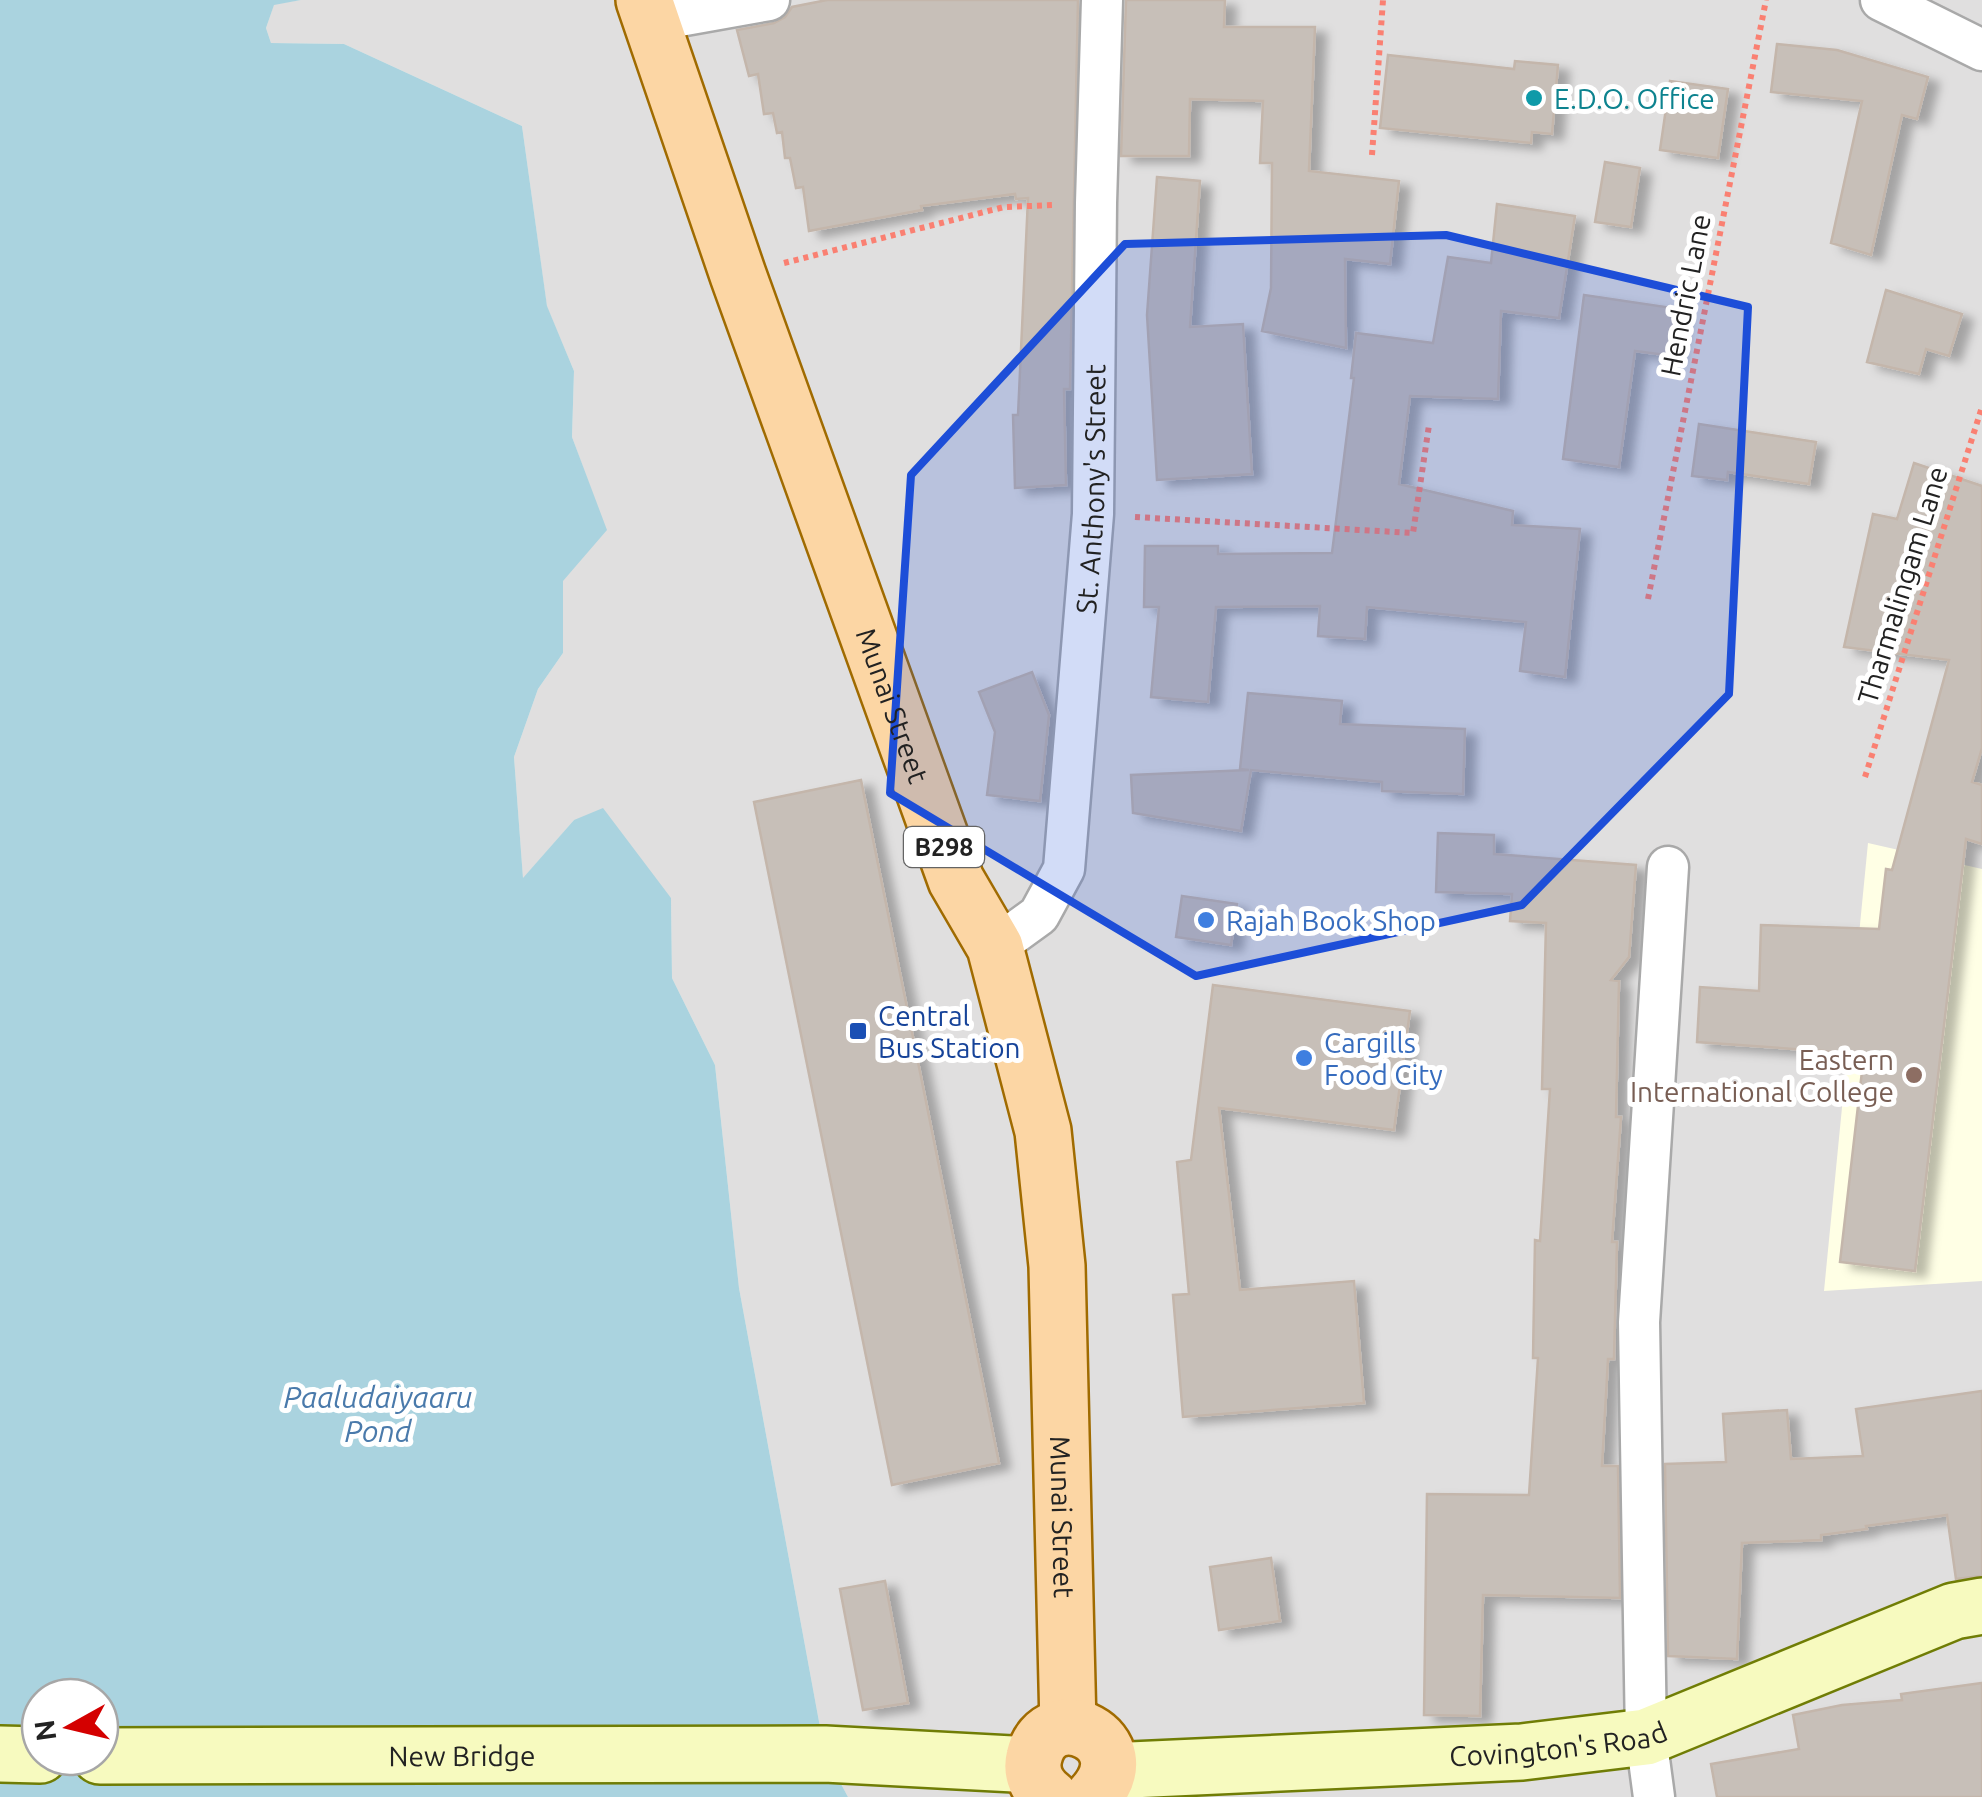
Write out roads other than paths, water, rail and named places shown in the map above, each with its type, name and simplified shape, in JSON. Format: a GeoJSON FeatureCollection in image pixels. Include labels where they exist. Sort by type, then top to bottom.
{"type":"FeatureCollection","features":[{"type":"Feature","properties":{"kind":"main road","name":"Munai Street"},"geometry":{"type":"LineString","coordinates":[[647,10],[956,880],[995,947],[1043,1131],[1058,1266],[1050,1763]]}},
{"type":"Feature","properties":{"kind":"main road","name":"Covington's Road"},"geometry":{"type":"LineString","coordinates":[[1101,1784],[1522,1752],[1646,1737],[1954,1610],[1982,1606]]}},
{"type":"Feature","properties":{"kind":"main road"},"geometry":{"type":"LineString","coordinates":[[1050,1763],[1085,1729],[1098,1738],[1108,1754],[1101,1784]]}},
{"type":"Feature","properties":{"kind":"main road","name":"New Bridge"},"geometry":{"type":"LineString","coordinates":[[120,1756],[825,1754],[1050,1763]]}},
{"type":"Feature","properties":{"kind":"street"},"geometry":{"type":"LineString","coordinates":[[647,10],[768,0]]}},
{"type":"Feature","properties":{"kind":"street","name":"St. Anthony's Street"},"geometry":{"type":"LineString","coordinates":[[995,947],[1039,915],[1064,869],[1094,514],[1102,0]]}},
{"type":"Feature","properties":{"kind":"street"},"geometry":{"type":"LineString","coordinates":[[1881,0],[1982,50]]}},
{"type":"Feature","properties":{"kind":"street"},"geometry":{"type":"LineString","coordinates":[[1654,1797],[1646,1737],[1639,1322],[1668,868]]}},
{"type":"Feature","properties":{"kind":"water","name":"Paaludaiyaaru Pond"},"geometry":{"type":"Polygon","coordinates":[[[0,0],[301,0],[274,5],[266,28],[271,43],[344,44],[522,126],[547,306],[574,371],[572,437],[607,530],[563,581],[563,653],[538,689],[514,757],[523,878],[574,820],[603,808],[671,898],[672,978],[715,1065],[739,1288],[825,1754],[848,1797],[0,1797],[0,0]]]}},
{"type":"Feature","properties":{"kind":"place","name":"E.D.O. Office"},"geometry":{"type":"Point","coordinates":[1534,98]}},
{"type":"Feature","properties":{"kind":"place","name":"Rajah Book Shop"},"geometry":{"type":"Point","coordinates":[1206,920]}},
{"type":"Feature","properties":{"kind":"place","name":"Central Bus Station"},"geometry":{"type":"Point","coordinates":[858,1031]}},
{"type":"Feature","properties":{"kind":"place","name":"Cargills Food City"},"geometry":{"type":"Point","coordinates":[1304,1058]}},
{"type":"Feature","properties":{"kind":"place","name":"Eastern International College"},"geometry":{"type":"Point","coordinates":[1914,1075]}}]}
